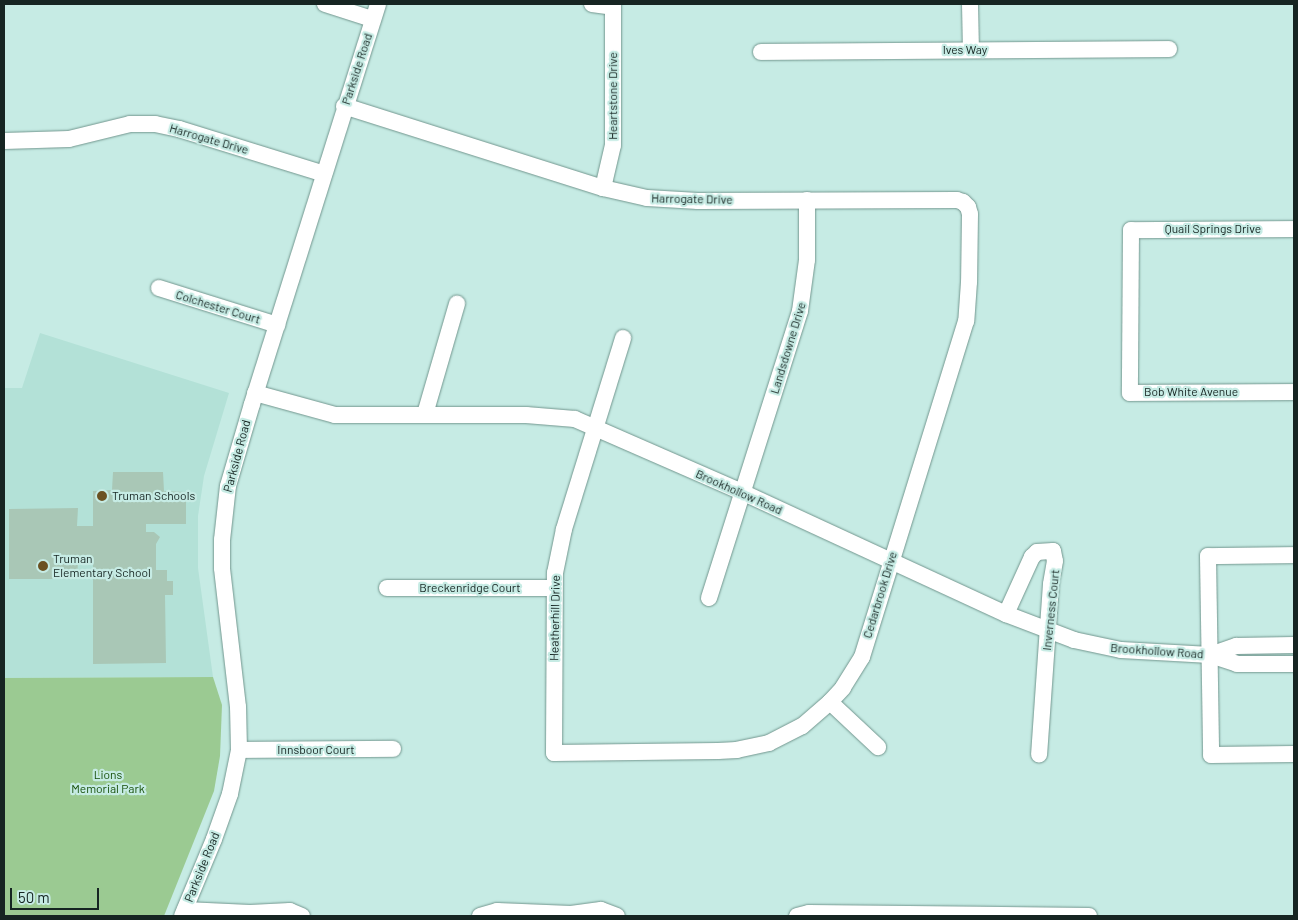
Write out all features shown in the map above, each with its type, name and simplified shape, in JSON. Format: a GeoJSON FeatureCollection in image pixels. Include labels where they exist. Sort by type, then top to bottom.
{"type":"FeatureCollection","features":[{"type":"Feature","properties":{"kind":"street"},"geometry":{"type":"LineString","coordinates":[[325,4],[375,12]]}},
{"type":"Feature","properties":{"kind":"street"},"geometry":{"type":"LineString","coordinates":[[592,4],[614,5]]}},
{"type":"Feature","properties":{"kind":"street"},"geometry":{"type":"LineString","coordinates":[[970,4],[970,50]]}},
{"type":"Feature","properties":{"kind":"street","name":"Heartstone Drive"},"geometry":{"type":"LineString","coordinates":[[603,188],[613,145],[614,5]]}},
{"type":"Feature","properties":{"kind":"street","name":"Parkside Road"},"geometry":{"type":"LineString","coordinates":[[183,913],[227,803],[239,750],[238,707],[224,593],[222,540],[231,474],[344,106],[375,12]]}},
{"type":"Feature","properties":{"kind":"street","name":"Ives Way"},"geometry":{"type":"LineString","coordinates":[[761,52],[1169,49]]}},
{"type":"Feature","properties":{"kind":"street","name":"Harrogate Drive"},"geometry":{"type":"LineString","coordinates":[[344,106],[603,188],[640,197],[669,200],[963,202]]}},
{"type":"Feature","properties":{"kind":"street","name":"Harrogate Drive"},"geometry":{"type":"LineString","coordinates":[[4,141],[69,139],[130,124],[155,124],[179,129],[324,174]]}},
{"type":"Feature","properties":{"kind":"street","name":"Landsdowne Drive"},"geometry":{"type":"LineString","coordinates":[[709,598],[800,311],[807,260],[806,200]]}},
{"type":"Feature","properties":{"kind":"street","name":"Cedarbrook Drive"},"geometry":{"type":"LineString","coordinates":[[554,753],[703,752],[754,747],[782,738],[802,726],[843,688],[862,657],[890,561],[966,321],[969,282],[970,214],[968,207],[963,202]]}},
{"type":"Feature","properties":{"kind":"street","name":"Quail Springs Drive"},"geometry":{"type":"LineString","coordinates":[[1131,230],[1294,229]]}},
{"type":"Feature","properties":{"kind":"street","name":"Bob White Avenue"},"geometry":{"type":"LineString","coordinates":[[1131,230],[1130,392],[1294,392]]}},
{"type":"Feature","properties":{"kind":"street","name":"Colchester Court"},"geometry":{"type":"LineString","coordinates":[[159,288],[277,325]]}},
{"type":"Feature","properties":{"kind":"street"},"geometry":{"type":"LineString","coordinates":[[425,414],[457,304]]}},
{"type":"Feature","properties":{"kind":"street","name":"Heatherhill Drive"},"geometry":{"type":"LineString","coordinates":[[554,753],[554,588],[559,548],[623,338]]}},
{"type":"Feature","properties":{"kind":"street","name":"Brookhollow Road"},"geometry":{"type":"LineString","coordinates":[[255,393],[330,414],[566,417],[596,428],[742,492],[1006,614],[1047,631],[1097,646],[1121,650],[1210,655],[1237,664],[1294,664]]}},
{"type":"Feature","properties":{"kind":"street","name":"Inverness Court"},"geometry":{"type":"LineString","coordinates":[[1006,614],[1032,557],[1037,552],[1053,551],[1055,561],[1047,631],[1039,755]]}},
{"type":"Feature","properties":{"kind":"street"},"geometry":{"type":"LineString","coordinates":[[1294,555],[1208,556],[1211,755],[1294,754]]}},
{"type":"Feature","properties":{"kind":"street","name":"Breckenridge Court"},"geometry":{"type":"LineString","coordinates":[[387,588],[554,588]]}},
{"type":"Feature","properties":{"kind":"street","name":"Brookhollow Road"},"geometry":{"type":"LineString","coordinates":[[1210,655],[1236,646],[1294,645]]}},
{"type":"Feature","properties":{"kind":"street"},"geometry":{"type":"LineString","coordinates":[[830,702],[878,747]]}},
{"type":"Feature","properties":{"kind":"street","name":"Innsboor Court"},"geometry":{"type":"LineString","coordinates":[[239,750],[393,749]]}},
{"type":"Feature","properties":{"kind":"street"},"geometry":{"type":"LineString","coordinates":[[480,916],[497,911],[572,914],[600,910],[617,916]]}},
{"type":"Feature","properties":{"kind":"street"},"geometry":{"type":"LineString","coordinates":[[183,913],[290,911],[302,916]]}},
{"type":"Feature","properties":{"kind":"street"},"geometry":{"type":"LineString","coordinates":[[798,916],[809,913],[1089,916]]}},
{"type":"Feature","properties":{"kind":"shaded area","name":"Truman Schools"},"geometry":{"type":"Polygon","coordinates":[[[40,333],[229,393],[204,476],[198,516],[198,568],[213,677],[4,678],[4,388],[22,388],[40,333]]]}},
{"type":"Feature","properties":{"kind":"green space","name":"Lions Memorial Park"},"geometry":{"type":"Polygon","coordinates":[[[213,677],[222,705],[220,756],[214,791],[164,916],[4,916],[4,678],[213,677]]]}},
{"type":"Feature","properties":{"kind":"building","name":"Truman Elementary School"},"geometry":{"type":"Polygon","coordinates":[[[113,472],[163,472],[164,491],[186,492],[186,524],[146,524],[146,532],[154,532],[160,537],[156,544],[156,570],[167,570],[167,581],[173,581],[173,595],[165,595],[166,663],[93,664],[93,563],[78,562],[77,579],[9,579],[9,509],[78,508],[77,526],[93,526],[93,491],[112,490],[113,472]]]}},
{"type":"Feature","properties":{"kind":"place","name":"Truman Schools"},"geometry":{"type":"Point","coordinates":[102,496]}},
{"type":"Feature","properties":{"kind":"place","name":"Truman Elementary School"},"geometry":{"type":"Point","coordinates":[43,566]}}]}
